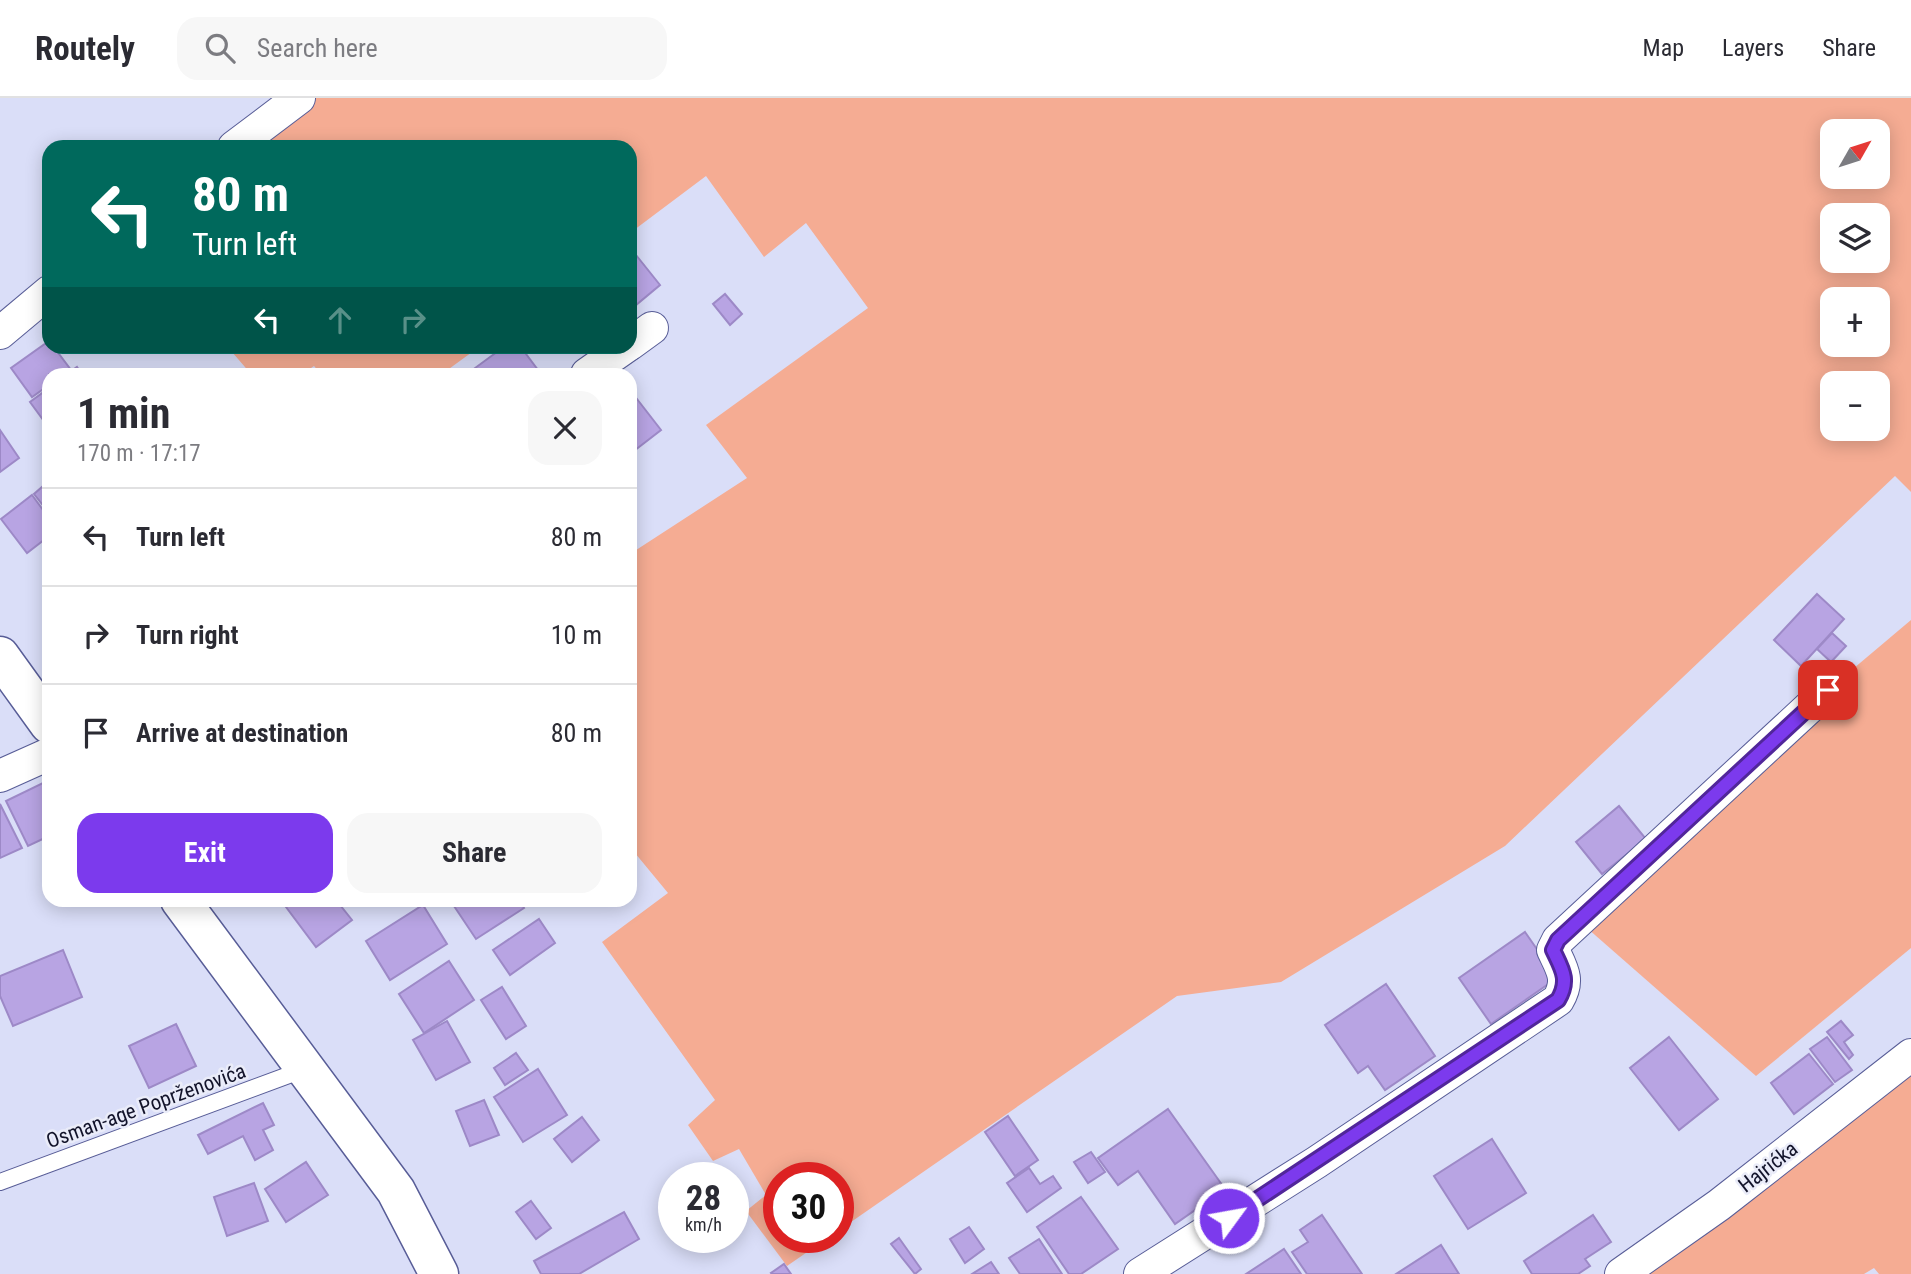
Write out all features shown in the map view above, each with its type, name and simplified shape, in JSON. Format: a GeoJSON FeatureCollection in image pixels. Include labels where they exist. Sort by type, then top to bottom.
{"type":"FeatureCollection","features":[{"type":"Feature","properties":{"kind":"street"},"geometry":{"type":"LineString","coordinates":[[243,140],[299,98]]}},
{"type":"Feature","properties":{"kind":"street"},"geometry":{"type":"LineString","coordinates":[[0,333],[42,298]]}},
{"type":"Feature","properties":{"kind":"street"},"geometry":{"type":"LineString","coordinates":[[596,368],[616,354]]}},
{"type":"Feature","properties":{"kind":"street"},"geometry":{"type":"LineString","coordinates":[[0,656],[42,714]]}},
{"type":"Feature","properties":{"kind":"street"},"geometry":{"type":"LineString","coordinates":[[1140,1274],[1317,1162],[1558,1000],[1565,988],[1566,978],[1553,950],[1558,940],[1828,690]]}},
{"type":"Feature","properties":{"kind":"street"},"geometry":{"type":"LineString","coordinates":[[0,776],[42,757]]}},
{"type":"Feature","properties":{"kind":"street"},"geometry":{"type":"LineString","coordinates":[[185,907],[396,1191],[439,1274]]}},
{"type":"Feature","properties":{"kind":"street","name":"Hajrićka"},"geometry":{"type":"LineString","coordinates":[[1621,1274],[1719,1205],[1911,1055]]}},
{"type":"Feature","properties":{"kind":"lane","name":"Osman-age Poprženovića"},"geometry":{"type":"LineString","coordinates":[[0,1182],[307,1068]]}},
{"type":"Feature","properties":{"kind":"shaded area"},"geometry":{"type":"Polygon","coordinates":[[[299,98],[1911,98],[1911,492],[1895,476],[1505,846],[1281,982],[1177,996],[854,1220],[854,1162],[763,1162],[763,1190],[739,1149],[713,1161],[688,1125],[715,1100],[602,942],[668,893],[637,855],[637,549],[747,478],[706,425],[868,308],[806,223],[764,257],[706,176],[637,228],[637,140],[243,140],[299,98]]]}},
{"type":"Feature","properties":{"kind":"shaded area"},"geometry":{"type":"Polygon","coordinates":[[[234,354],[469,354],[450,368],[246,368],[234,354]]]}},
{"type":"Feature","properties":{"kind":"shaded area"},"geometry":{"type":"Polygon","coordinates":[[[1911,620],[1911,948],[1756,1076],[1579,921],[1828,690],[1911,620]]]}},
{"type":"Feature","properties":{"kind":"shaded area"},"geometry":{"type":"Polygon","coordinates":[[[1911,1055],[1911,1274],[1879,1274],[1874,1268],[1864,1274],[1621,1274],[1911,1055]]]}},
{"type":"Feature","properties":{"kind":"shaded area"},"geometry":{"type":"Polygon","coordinates":[[[763,1197],[763,1234],[749,1215],[749,1209],[763,1197]]]}},
{"type":"Feature","properties":{"kind":"shaded area"},"geometry":{"type":"Polygon","coordinates":[[[777,1253],[806,1253],[787,1266],[777,1253]]]}},
{"type":"Feature","properties":{"kind":"building"},"geometry":{"type":"Polygon","coordinates":[[[637,256],[660,285],[637,304],[637,256]]]}},
{"type":"Feature","properties":{"kind":"building"},"geometry":{"type":"Polygon","coordinates":[[[725,294],[742,314],[730,325],[713,304],[725,294]]]}},
{"type":"Feature","properties":{"kind":"building"},"geometry":{"type":"Polygon","coordinates":[[[42,346],[42,354],[59,354],[70,368],[42,368],[42,390],[32,397],[11,368],[42,346]]]}},
{"type":"Feature","properties":{"kind":"building"},"geometry":{"type":"Polygon","coordinates":[[[494,354],[526,354],[536,368],[475,368],[494,354]]]}},
{"type":"Feature","properties":{"kind":"building"},"geometry":{"type":"Polygon","coordinates":[[[42,393],[42,418],[30,402],[42,393]]]}},
{"type":"Feature","properties":{"kind":"building"},"geometry":{"type":"Polygon","coordinates":[[[637,399],[661,430],[637,449],[637,399]]]}},
{"type":"Feature","properties":{"kind":"building"},"geometry":{"type":"Polygon","coordinates":[[[0,430],[19,458],[0,472],[0,430]]]}},
{"type":"Feature","properties":{"kind":"building"},"geometry":{"type":"Polygon","coordinates":[[[42,487],[42,504],[34,494],[42,487]]]}},
{"type":"Feature","properties":{"kind":"building"},"geometry":{"type":"Polygon","coordinates":[[[32,495],[42,509],[42,541],[27,553],[1,519],[32,495]]]}},
{"type":"Feature","properties":{"kind":"building"},"geometry":{"type":"Polygon","coordinates":[[[1817,594],[1844,619],[1801,666],[1774,640],[1817,594]]]}},
{"type":"Feature","properties":{"kind":"building"},"geometry":{"type":"Polygon","coordinates":[[[1832,633],[1846,646],[1831,662],[1817,649],[1832,633]]]}},
{"type":"Feature","properties":{"kind":"building"},"geometry":{"type":"Polygon","coordinates":[[[42,783],[42,839],[28,846],[6,801],[42,783]]]}},
{"type":"Feature","properties":{"kind":"building"},"geometry":{"type":"Polygon","coordinates":[[[0,804],[22,848],[0,858],[0,804]]]}},
{"type":"Feature","properties":{"kind":"building"},"geometry":{"type":"Polygon","coordinates":[[[1619,806],[1646,839],[1602,874],[1576,842],[1619,806]]]}},
{"type":"Feature","properties":{"kind":"building"},"geometry":{"type":"Polygon","coordinates":[[[286,907],[342,907],[352,920],[316,947],[286,907]]]}},
{"type":"Feature","properties":{"kind":"building"},"geometry":{"type":"Polygon","coordinates":[[[420,907],[424,907],[447,944],[390,980],[366,941],[420,907]]]}},
{"type":"Feature","properties":{"kind":"building"},"geometry":{"type":"Polygon","coordinates":[[[455,907],[523,907],[524,908],[476,939],[455,907]]]}},
{"type":"Feature","properties":{"kind":"building"},"geometry":{"type":"Polygon","coordinates":[[[539,919],[555,943],[510,975],[493,950],[539,919]]]}},
{"type":"Feature","properties":{"kind":"building"},"geometry":{"type":"Polygon","coordinates":[[[1525,932],[1557,978],[1491,1024],[1459,978],[1525,932]]]}},
{"type":"Feature","properties":{"kind":"building"},"geometry":{"type":"Polygon","coordinates":[[[63,950],[82,997],[13,1026],[0,996],[0,976],[63,950]]]}},
{"type":"Feature","properties":{"kind":"building"},"geometry":{"type":"Polygon","coordinates":[[[449,961],[474,1000],[424,1033],[399,994],[449,961]]]}},
{"type":"Feature","properties":{"kind":"building"},"geometry":{"type":"Polygon","coordinates":[[[1386,984],[1435,1056],[1385,1090],[1368,1066],[1358,1073],[1325,1025],[1386,984]]]}},
{"type":"Feature","properties":{"kind":"building"},"geometry":{"type":"Polygon","coordinates":[[[502,987],[526,1026],[506,1039],[481,1000],[502,987]]]}},
{"type":"Feature","properties":{"kind":"building"},"geometry":{"type":"Polygon","coordinates":[[[447,1021],[470,1062],[436,1080],[413,1040],[447,1021]]]}},
{"type":"Feature","properties":{"kind":"building"},"geometry":{"type":"Polygon","coordinates":[[[1841,1021],[1853,1035],[1844,1042],[1853,1055],[1849,1059],[1827,1032],[1841,1021]]]}},
{"type":"Feature","properties":{"kind":"building"},"geometry":{"type":"Polygon","coordinates":[[[176,1024],[196,1066],[149,1088],[129,1046],[176,1024]]]}},
{"type":"Feature","properties":{"kind":"building"},"geometry":{"type":"Polygon","coordinates":[[[1669,1037],[1718,1099],[1679,1130],[1630,1068],[1669,1037]]]}},
{"type":"Feature","properties":{"kind":"building"},"geometry":{"type":"Polygon","coordinates":[[[1827,1037],[1852,1070],[1835,1082],[1810,1049],[1827,1037]]]}},
{"type":"Feature","properties":{"kind":"building"},"geometry":{"type":"Polygon","coordinates":[[[516,1053],[528,1070],[505,1085],[494,1068],[516,1053]]]}},
{"type":"Feature","properties":{"kind":"building"},"geometry":{"type":"Polygon","coordinates":[[[1809,1054],[1833,1084],[1794,1114],[1771,1083],[1809,1054]]]}},
{"type":"Feature","properties":{"kind":"building"},"geometry":{"type":"Polygon","coordinates":[[[538,1069],[567,1115],[523,1142],[494,1097],[538,1069]]]}},
{"type":"Feature","properties":{"kind":"building"},"geometry":{"type":"Polygon","coordinates":[[[484,1100],[499,1135],[470,1146],[456,1111],[484,1100]]]}},
{"type":"Feature","properties":{"kind":"building"},"geometry":{"type":"Polygon","coordinates":[[[263,1103],[274,1125],[263,1130],[273,1150],[255,1160],[243,1136],[208,1154],[198,1135],[263,1103]]]}},
{"type":"Feature","properties":{"kind":"building"},"geometry":{"type":"Polygon","coordinates":[[[1168,1109],[1225,1189],[1175,1224],[1138,1171],[1118,1185],[1098,1158],[1168,1109]]]}},
{"type":"Feature","properties":{"kind":"building"},"geometry":{"type":"Polygon","coordinates":[[[1008,1116],[1038,1160],[1015,1176],[985,1132],[1008,1116]]]}},
{"type":"Feature","properties":{"kind":"building"},"geometry":{"type":"Polygon","coordinates":[[[582,1117],[599,1140],[572,1162],[554,1139],[582,1117]]]}},
{"type":"Feature","properties":{"kind":"building"},"geometry":{"type":"Polygon","coordinates":[[[1492,1139],[1526,1193],[1468,1229],[1434,1176],[1492,1139]]]}},
{"type":"Feature","properties":{"kind":"building"},"geometry":{"type":"Polygon","coordinates":[[[1091,1152],[1105,1172],[1088,1183],[1074,1162],[1091,1152]]]}},
{"type":"Feature","properties":{"kind":"building"},"geometry":{"type":"Polygon","coordinates":[[[306,1162],[328,1195],[286,1222],[265,1189],[306,1162]]]}},
{"type":"Feature","properties":{"kind":"building"},"geometry":{"type":"Polygon","coordinates":[[[1029,1168],[1040,1184],[1053,1176],[1061,1188],[1027,1212],[1007,1183],[1029,1168]]]}},
{"type":"Feature","properties":{"kind":"building"},"geometry":{"type":"Polygon","coordinates":[[[254,1183],[268,1221],[227,1236],[214,1197],[254,1183]]]}},
{"type":"Feature","properties":{"kind":"building"},"geometry":{"type":"Polygon","coordinates":[[[1081,1197],[1118,1249],[1081,1274],[1069,1274],[1037,1227],[1081,1197]]]}},
{"type":"Feature","properties":{"kind":"building"},"geometry":{"type":"Polygon","coordinates":[[[531,1201],[551,1228],[536,1239],[516,1212],[531,1201]]]}},
{"type":"Feature","properties":{"kind":"building"},"geometry":{"type":"Polygon","coordinates":[[[624,1212],[639,1239],[579,1274],[541,1274],[534,1261],[624,1212]]]}},
{"type":"Feature","properties":{"kind":"building"},"geometry":{"type":"Polygon","coordinates":[[[1322,1215],[1362,1274],[1307,1274],[1292,1252],[1308,1242],[1300,1230],[1322,1215]]]}},
{"type":"Feature","properties":{"kind":"building"},"geometry":{"type":"Polygon","coordinates":[[[1593,1215],[1611,1242],[1585,1259],[1590,1266],[1578,1274],[1532,1274],[1524,1261],[1593,1215]]]}},
{"type":"Feature","properties":{"kind":"building"},"geometry":{"type":"Polygon","coordinates":[[[969,1227],[984,1249],[965,1263],[950,1239],[969,1227]]]}},
{"type":"Feature","properties":{"kind":"building"},"geometry":{"type":"Polygon","coordinates":[[[899,1238],[921,1269],[915,1274],[891,1244],[899,1238]]]}},
{"type":"Feature","properties":{"kind":"building"},"geometry":{"type":"Polygon","coordinates":[[[1039,1239],[1062,1274],[1020,1274],[1009,1258],[1039,1239]]]}},
{"type":"Feature","properties":{"kind":"building"},"geometry":{"type":"Polygon","coordinates":[[[1441,1245],[1459,1274],[1396,1274],[1441,1245]]]}},
{"type":"Feature","properties":{"kind":"building"},"geometry":{"type":"Polygon","coordinates":[[[1284,1249],[1301,1274],[1246,1274],[1284,1249]]]}},
{"type":"Feature","properties":{"kind":"building"},"geometry":{"type":"Polygon","coordinates":[[[991,1262],[999,1274],[972,1274],[991,1262]]]}},
{"type":"Feature","properties":{"kind":"building"},"geometry":{"type":"Polygon","coordinates":[[[784,1264],[791,1274],[771,1273],[784,1264]]]}},
{"type":"Feature","properties":{"kind":"route"},"geometry":{"type":"LineString","coordinates":[[1229,1218],[1558,1000],[1565,988],[1566,978],[1553,950],[1558,940],[1828,690]]}}]}
